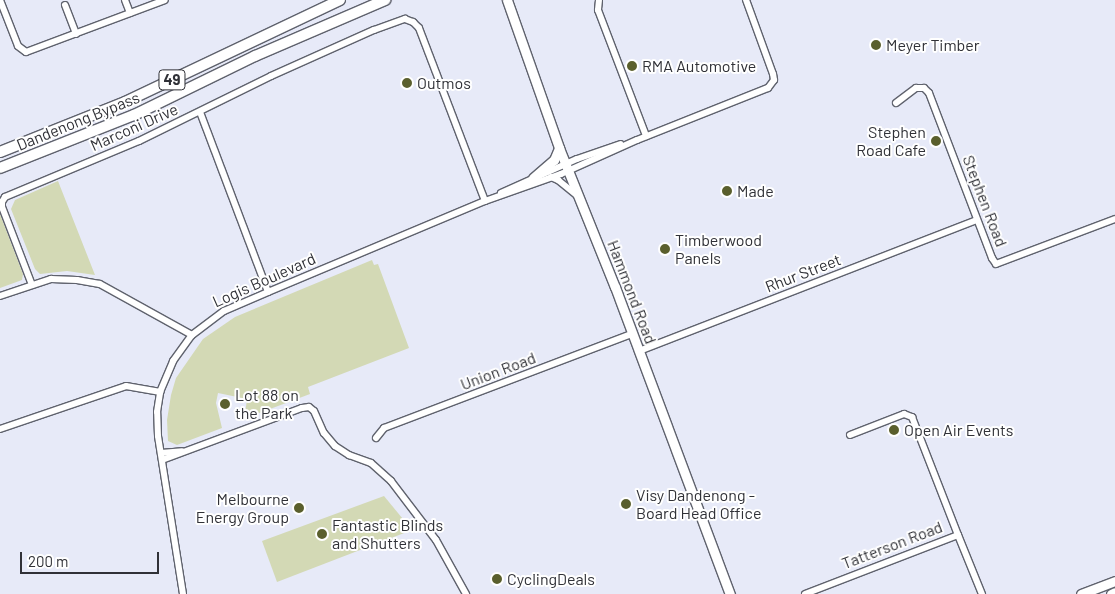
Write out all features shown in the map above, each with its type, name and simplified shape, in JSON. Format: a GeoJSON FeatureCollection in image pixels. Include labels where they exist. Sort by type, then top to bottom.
{"type":"FeatureCollection","features":[{"type":"Feature","properties":{"kind":"highway","name":"Dandenong Bypass"},"geometry":{"type":"LineString","coordinates":[[0,152],[125,102],[340,0]]}},
{"type":"Feature","properties":{"kind":"highway","name":"Dandenong Bypass"},"geometry":{"type":"LineString","coordinates":[[0,168],[134,115],[255,56],[385,0]]}},
{"type":"Feature","properties":{"kind":"main road","name":"Hammond Road"},"geometry":{"type":"LineString","coordinates":[[507,0],[559,148],[639,351],[730,594]]}},
{"type":"Feature","properties":{"kind":"main road"},"geometry":{"type":"LineString","coordinates":[[532,178],[554,160],[559,148]]}},
{"type":"Feature","properties":{"kind":"main road"},"geometry":{"type":"LineString","coordinates":[[1082,594],[1115,581]]}},
{"type":"Feature","properties":{"kind":"main road"},"geometry":{"type":"LineString","coordinates":[[1111,594],[1115,592]]}},
{"type":"Feature","properties":{"kind":"street"},"geometry":{"type":"LineString","coordinates":[[0,0],[21,51],[30,51],[165,0]]}},
{"type":"Feature","properties":{"kind":"street"},"geometry":{"type":"LineString","coordinates":[[125,0],[130,13]]}},
{"type":"Feature","properties":{"kind":"street"},"geometry":{"type":"LineString","coordinates":[[599,0],[598,10],[646,136]]}},
{"type":"Feature","properties":{"kind":"street"},"geometry":{"type":"LineString","coordinates":[[568,167],[762,91],[771,85],[774,80],[773,74],[746,0]]}},
{"type":"Feature","properties":{"kind":"street"},"geometry":{"type":"LineString","coordinates":[[65,6],[76,34]]}},
{"type":"Feature","properties":{"kind":"street","name":"Marconi Drive"},"geometry":{"type":"LineString","coordinates":[[32,285],[2,207],[5,197],[139,141],[271,76],[374,30],[404,19],[413,22],[419,28],[487,200]]}},
{"type":"Feature","properties":{"kind":"street","name":"Stephen Road"},"geometry":{"type":"LineString","coordinates":[[896,103],[916,88],[924,88],[929,93],[977,220],[996,264],[1115,219]]}},
{"type":"Feature","properties":{"kind":"street"},"geometry":{"type":"LineString","coordinates":[[200,112],[268,292]]}},
{"type":"Feature","properties":{"kind":"street","name":"Logis Boulevard"},"geometry":{"type":"LineString","coordinates":[[487,200],[532,178],[568,167]]}},
{"type":"Feature","properties":{"kind":"street","name":"Logis Boulevard"},"geometry":{"type":"LineString","coordinates":[[183,594],[161,456],[157,412],[160,392],[173,361],[192,335],[224,311],[487,200],[551,177],[568,167]]}},
{"type":"Feature","properties":{"kind":"street"},"geometry":{"type":"LineString","coordinates":[[551,177],[558,180],[580,198]]}},
{"type":"Feature","properties":{"kind":"street","name":"Rhur Street"},"geometry":{"type":"LineString","coordinates":[[639,351],[977,220]]}},
{"type":"Feature","properties":{"kind":"street"},"geometry":{"type":"LineString","coordinates":[[0,296],[51,280],[78,280],[100,284],[192,335]]}},
{"type":"Feature","properties":{"kind":"street","name":"Union Road"},"geometry":{"type":"LineString","coordinates":[[376,438],[384,428],[632,334]]}},
{"type":"Feature","properties":{"kind":"street"},"geometry":{"type":"LineString","coordinates":[[0,430],[126,386],[160,392]]}},
{"type":"Feature","properties":{"kind":"street"},"geometry":{"type":"LineString","coordinates":[[161,456],[185,451],[309,407],[314,412],[324,433],[335,446],[349,455],[371,463],[391,481],[436,540],[466,594]]}},
{"type":"Feature","properties":{"kind":"street"},"geometry":{"type":"LineString","coordinates":[[850,436],[904,414],[912,417],[958,534]]}},
{"type":"Feature","properties":{"kind":"street","name":"Tatterson Road"},"geometry":{"type":"LineString","coordinates":[[805,594],[958,534],[982,594]]}},
{"type":"Feature","properties":{"kind":"green space"},"geometry":{"type":"Polygon","coordinates":[[[58,181],[95,275],[67,271],[40,274],[35,269],[11,209],[15,200],[58,181]]]}},
{"type":"Feature","properties":{"kind":"green space"},"geometry":{"type":"Polygon","coordinates":[[[0,214],[23,274],[22,280],[0,288],[0,214]]]}},
{"type":"Feature","properties":{"kind":"green space"},"geometry":{"type":"Polygon","coordinates":[[[372,260],[374,265],[378,264],[409,348],[308,387],[310,394],[246,418],[247,399],[218,393],[216,403],[222,428],[177,445],[168,441],[167,420],[176,378],[203,339],[235,317],[372,260]]]}},
{"type":"Feature","properties":{"kind":"green space"},"geometry":{"type":"Polygon","coordinates":[[[384,496],[412,530],[277,582],[262,541],[384,496]]]}},
{"type":"Feature","properties":{"kind":"place","name":"Meyer Timber"},"geometry":{"type":"Point","coordinates":[876,45]}},
{"type":"Feature","properties":{"kind":"place","name":"RMA Automotive"},"geometry":{"type":"Point","coordinates":[632,66]}},
{"type":"Feature","properties":{"kind":"place","name":"Outmos"},"geometry":{"type":"Point","coordinates":[407,83]}},
{"type":"Feature","properties":{"kind":"place","name":"Stephen Road Cafe"},"geometry":{"type":"Point","coordinates":[936,141]}},
{"type":"Feature","properties":{"kind":"place","name":"Made"},"geometry":{"type":"Point","coordinates":[727,191]}},
{"type":"Feature","properties":{"kind":"place","name":"Timberwood Panels"},"geometry":{"type":"Point","coordinates":[665,249]}},
{"type":"Feature","properties":{"kind":"place","name":"Lot 88 on the Park"},"geometry":{"type":"Point","coordinates":[225,404]}},
{"type":"Feature","properties":{"kind":"place","name":"Open Air Events"},"geometry":{"type":"Point","coordinates":[894,430]}},
{"type":"Feature","properties":{"kind":"place","name":"Visy Dandenong - Board Head Office"},"geometry":{"type":"Point","coordinates":[626,504]}},
{"type":"Feature","properties":{"kind":"place","name":"Melbourne Energy Group"},"geometry":{"type":"Point","coordinates":[299,508]}},
{"type":"Feature","properties":{"kind":"place","name":"Fantastic Blinds and Shutters"},"geometry":{"type":"Point","coordinates":[322,534]}},
{"type":"Feature","properties":{"kind":"place","name":"CyclingDeals"},"geometry":{"type":"Point","coordinates":[497,579]}}]}
